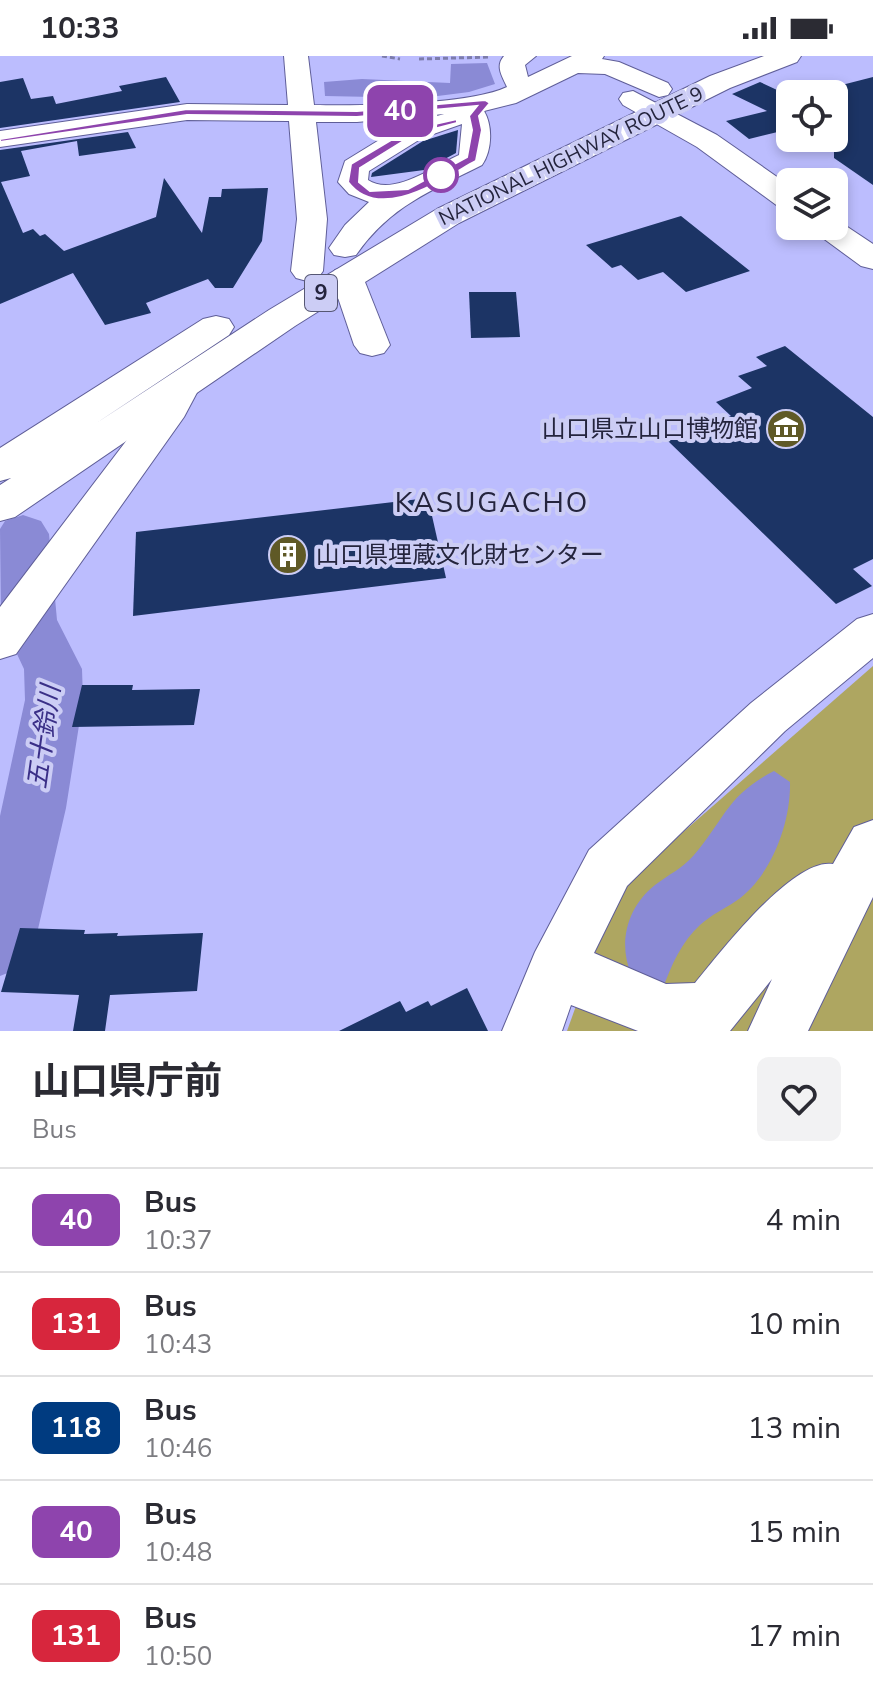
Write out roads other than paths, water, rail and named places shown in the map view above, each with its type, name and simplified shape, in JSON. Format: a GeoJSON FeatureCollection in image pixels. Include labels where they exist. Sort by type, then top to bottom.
{"type":"FeatureCollection","features":[{"type":"Feature","properties":{"kind":"main road","name":"NATIONAL HIGHWAY ROUTE 9"},"geometry":{"type":"LineString","coordinates":[[0,506],[183,385],[346,263],[569,154],[658,101],[744,56]]}},
{"type":"Feature","properties":{"kind":"main road","name":"NATIONAL HIGHWAY ROUTE 9"},"geometry":{"type":"LineString","coordinates":[[658,101],[788,56]]}},
{"type":"Feature","properties":{"kind":"main road"},"geometry":{"type":"LineString","coordinates":[[658,101],[776,169]]}},
{"type":"Feature","properties":{"kind":"main road"},"geometry":{"type":"LineString","coordinates":[[658,101],[707,141],[776,190]]}},
{"type":"Feature","properties":{"kind":"main road"},"geometry":{"type":"LineString","coordinates":[[848,217],[873,234]]}},
{"type":"Feature","properties":{"kind":"main road"},"geometry":{"type":"LineString","coordinates":[[847,240],[873,259]]}},
{"type":"Feature","properties":{"kind":"main road","name":"NATIONAL HIGHWAY ROUTE 9"},"geometry":{"type":"LineString","coordinates":[[0,467],[307,271],[346,263]]}},
{"type":"Feature","properties":{"kind":"street"},"geometry":{"type":"LineString","coordinates":[[296,56],[312,219],[307,271]]}},
{"type":"Feature","properties":{"kind":"street"},"geometry":{"type":"LineString","coordinates":[[522,56],[512,62],[512,71],[522,90]]}},
{"type":"Feature","properties":{"kind":"street"},"geometry":{"type":"LineString","coordinates":[[411,191],[367,194],[353,182],[355,167],[412,132],[480,109],[581,59],[658,101]]}},
{"type":"Feature","properties":{"kind":"street"},"geometry":{"type":"LineString","coordinates":[[0,139],[187,112],[300,115],[480,109]]}},
{"type":"Feature","properties":{"kind":"street"},"geometry":{"type":"LineString","coordinates":[[372,345],[346,263],[351,236],[384,204],[472,159],[480,109]]}},
{"type":"Feature","properties":{"kind":"street"},"geometry":{"type":"LineString","coordinates":[[0,641],[171,408],[183,385]]}},
{"type":"Feature","properties":{"kind":"street"},"geometry":{"type":"LineString","coordinates":[[532,1031],[555,972],[608,868],[768,717],[873,632]]}},
{"type":"Feature","properties":{"kind":"street"},"geometry":{"type":"LineString","coordinates":[[778,1031],[873,844]]}},
{"type":"Feature","properties":{"kind":"street"},"geometry":{"type":"LineString","coordinates":[[555,972],[592,981],[665,1013],[708,1012],[788,917],[826,889],[847,893]]}},
{"type":"Feature","properties":{"kind":"water"},"geometry":{"type":"Polygon","coordinates":[[[487,63],[495,84],[469,92],[422,98],[325,96],[324,82],[362,79],[450,83],[451,64],[487,63]]]}},
{"type":"Feature","properties":{"kind":"water"},"geometry":{"type":"Polygon","coordinates":[[[774,771],[790,782],[783,831],[769,864],[748,891],[709,918],[688,938],[663,988],[631,974],[625,938],[632,915],[645,894],[689,860],[746,789],[774,771]]]}},
{"type":"Feature","properties":{"kind":"waterway","name":"五十鈴川"},"geometry":{"type":"LineString","coordinates":[[0,942],[34,808],[54,700],[53,669],[29,620],[23,534]]}},
{"type":"Feature","properties":{"kind":"place","name":"山口県立山口博物館"},"geometry":{"type":"Point","coordinates":[786,429]}},
{"type":"Feature","properties":{"kind":"place","name":"山口県埋蔵文化財センター"},"geometry":{"type":"Point","coordinates":[288,555]}},
{"type":"Feature","properties":{"kind":"district","name":"KASUGACHO"},"geometry":{"type":"Point","coordinates":[492,503]}}]}
